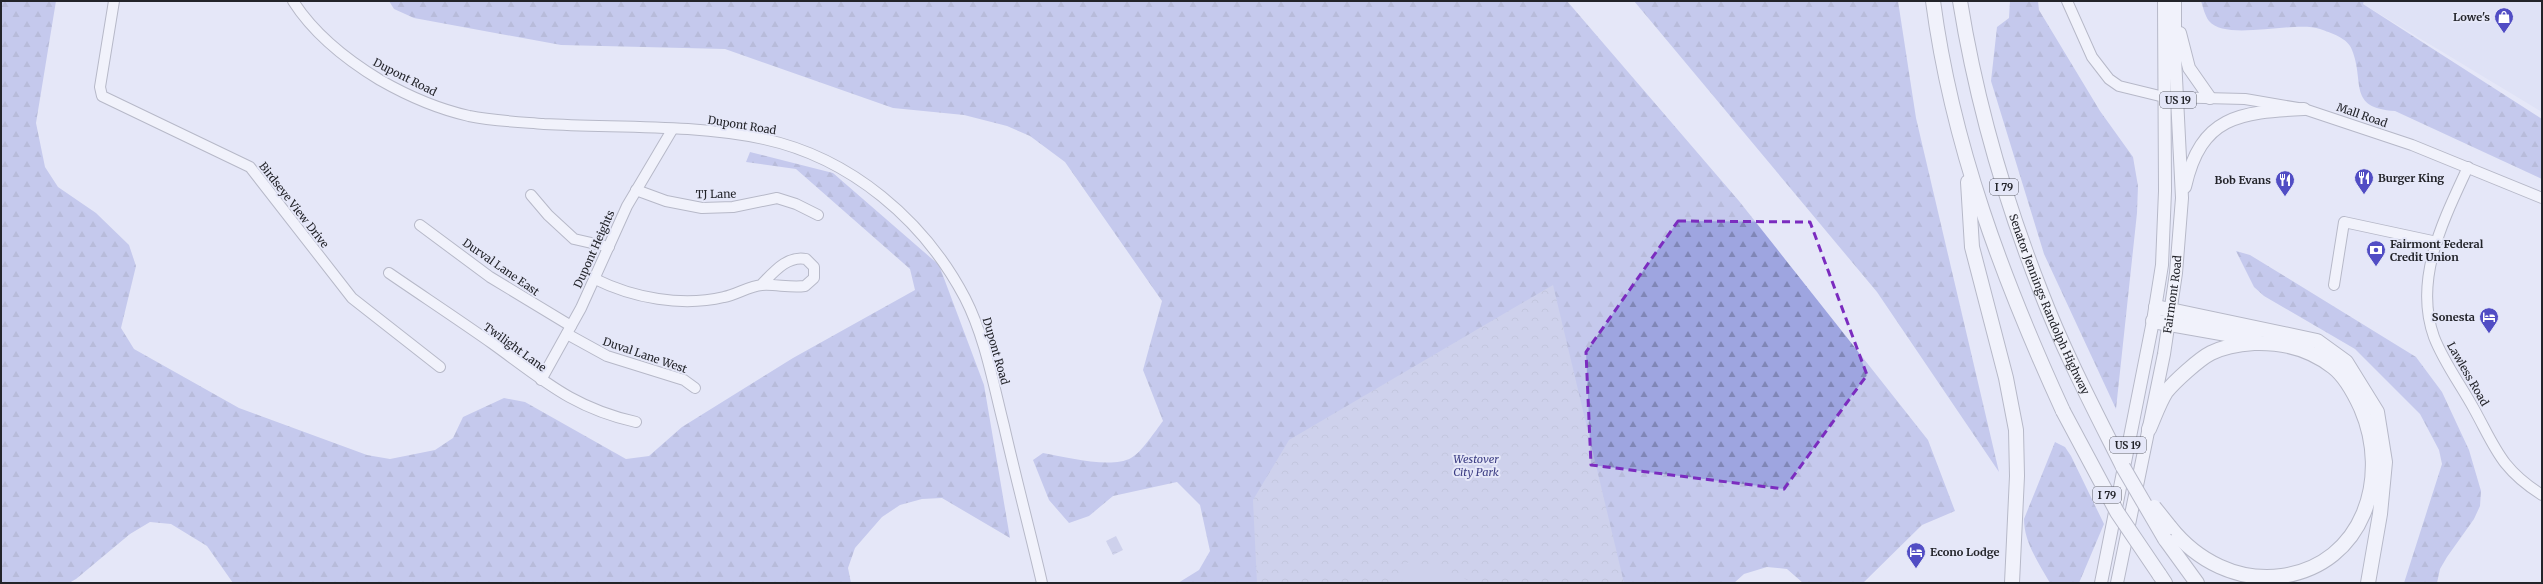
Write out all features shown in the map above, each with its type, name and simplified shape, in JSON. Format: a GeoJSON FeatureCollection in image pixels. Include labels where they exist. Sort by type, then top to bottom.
{"type":"FeatureCollection","features":[{"type":"Feature","properties":{"kind":"highway","name":"I 79"},"geometry":{"type":"LineString","coordinates":[[1933,1],[1947,85],[1967,162],[1999,262],[2030,338],[2063,411],[2117,512],[2162,579]]}},
{"type":"Feature","properties":{"kind":"highway","name":"Senator Jennings Randolph Highway"},"geometry":{"type":"LineString","coordinates":[[1960,1],[1984,118],[2009,202],[2041,292],[2073,365],[2123,467],[2167,533]]}},
{"type":"Feature","properties":{"kind":"highway"},"geometry":{"type":"LineString","coordinates":[[1967,162],[1972,247],[2006,378],[2016,430],[2017,476],[2012,583]]}},
{"type":"Feature","properties":{"kind":"highway"},"geometry":{"type":"LineString","coordinates":[[2156,307],[2170,317],[2295,346],[2334,367],[2356,397],[2368,425],[2374,454],[2369,497],[2362,521],[2338,552],[2302,573],[2267,578],[2236,574],[2209,561],[2167,533]]}},
{"type":"Feature","properties":{"kind":"highway"},"geometry":{"type":"LineString","coordinates":[[2153,321],[2170,317],[2317,340],[2346,362],[2376,412],[2385,462],[2380,514],[2368,583]]}},
{"type":"Feature","properties":{"kind":"highway"},"geometry":{"type":"LineString","coordinates":[[2149,429],[2166,392],[2211,353],[2243,344],[2265,343],[2295,346]]}},
{"type":"Feature","properties":{"kind":"highway"},"geometry":{"type":"LineString","coordinates":[[2167,533],[2197,583]]}},
{"type":"Feature","properties":{"kind":"main road","name":"Fairmont Road"},"geometry":{"type":"LineString","coordinates":[[2101,583],[2156,307],[2162,266],[2164,225],[2164,1]]}},
{"type":"Feature","properties":{"kind":"main road","name":"Fairmont Road"},"geometry":{"type":"LineString","coordinates":[[2117,583],[2149,429],[2170,317],[2182,198],[2175,58],[2175,1]]}},
{"type":"Feature","properties":{"kind":"main road"},"geometry":{"type":"LineString","coordinates":[[2175,1],[2185,59],[2194,76],[2210,98]]}},
{"type":"Feature","properties":{"kind":"main road"},"geometry":{"type":"LineString","coordinates":[[2182,198],[2192,160],[2199,146],[2210,134],[2222,125],[2251,113],[2304,109]]}},
{"type":"Feature","properties":{"kind":"street","name":"Birdseye View Drive"},"geometry":{"type":"LineString","coordinates":[[114,1],[100,87],[102,96],[250,167],[352,298],[440,367]]}},
{"type":"Feature","properties":{"kind":"street","name":"Dupont Road"},"geometry":{"type":"LineString","coordinates":[[293,1],[324,37],[346,58],[395,88],[448,110],[504,121],[709,131],[766,139],[817,157],[851,175],[881,196],[919,230],[953,277],[975,319],[987,358],[1042,583]]}},
{"type":"Feature","properties":{"kind":"street","name":"Mall Road"},"geometry":{"type":"LineString","coordinates":[[2067,1],[2092,57],[2109,79],[2119,86],[2138,93],[2164,97],[2210,98],[2268,102],[2304,109],[2468,167],[2542,198]]}},
{"type":"Feature","properties":{"kind":"street","name":"Dupont Heights"},"geometry":{"type":"LineString","coordinates":[[541,380],[595,279],[636,190],[672,130]]}},
{"type":"Feature","properties":{"kind":"street","name":"Lawless Road"},"geometry":{"type":"LineString","coordinates":[[2468,167],[2437,242],[2429,269],[2428,319],[2434,338],[2444,360],[2475,410],[2498,456],[2515,475],[2542,495]]}},
{"type":"Feature","properties":{"kind":"street","name":"TJ Lane"},"geometry":{"type":"LineString","coordinates":[[636,190],[666,201],[702,208],[733,207],[777,198],[796,204],[818,215]]}},
{"type":"Feature","properties":{"kind":"street"},"geometry":{"type":"LineString","coordinates":[[531,195],[574,239],[609,247]]}},
{"type":"Feature","properties":{"kind":"street"},"geometry":{"type":"LineString","coordinates":[[2334,285],[2344,222],[2437,242]]}},
{"type":"Feature","properties":{"kind":"street","name":"Durval Lane East"},"geometry":{"type":"LineString","coordinates":[[420,225],[490,277],[569,330]]}},
{"type":"Feature","properties":{"kind":"street"},"geometry":{"type":"LineString","coordinates":[[595,279],[630,293],[682,301],[722,298],[761,285],[805,286],[814,278],[814,267],[806,259],[795,259],[780,266],[761,285]]}},
{"type":"Feature","properties":{"kind":"street","name":"Twilight Lane"},"geometry":{"type":"LineString","coordinates":[[389,273],[436,304],[541,380],[584,406],[636,422]]}},
{"type":"Feature","properties":{"kind":"street","name":"Duval Lane West"},"geometry":{"type":"LineString","coordinates":[[569,330],[597,352],[684,380],[695,388]]}},
{"type":"Feature","properties":{"kind":"highlighted area"},"geometry":{"type":"Polygon","coordinates":[[[1678,221],[1810,222],[1867,375],[1784,489],[1591,465],[1586,352],[1678,221]]]}},
{"type":"Feature","properties":{"kind":"shaded area"},"geometry":{"type":"Polygon","coordinates":[[[2364,1],[2542,1],[2542,112],[2363,4],[2364,1]]]}},
{"type":"Feature","properties":{"kind":"green space"},"geometry":{"type":"Polygon","coordinates":[[[1,1],[56,1],[36,123],[45,167],[58,187],[96,213],[129,245],[136,266],[121,328],[134,349],[239,408],[367,455],[390,459],[435,450],[453,438],[463,417],[504,398],[525,402],[626,459],[649,456],[682,427],[793,358],[915,290],[910,269],[796,169],[746,162],[750,152],[833,173],[939,265],[984,385],[1010,538],[942,498],[922,499],[900,505],[882,517],[855,548],[848,568],[851,583],[233,583],[207,546],[171,524],[150,522],[130,534],[76,579],[69,583],[1,583],[1,1]]]}},
{"type":"Feature","properties":{"kind":"green space"},"geometry":{"type":"Polygon","coordinates":[[[389,1],[1567,1],[1739,201],[1928,440],[1955,511],[1922,525],[1863,583],[1803,583],[1787,569],[1767,567],[1744,574],[1734,583],[1178,583],[1199,570],[1210,551],[1200,505],[1177,482],[1113,496],[1089,516],[1069,523],[1049,500],[1033,460],[1043,453],[1088,461],[1122,461],[1135,455],[1148,441],[1163,421],[1143,370],[1162,301],[1065,162],[1030,136],[1007,126],[964,115],[893,108],[725,49],[561,45],[414,18],[394,9],[389,1]]]}},
{"type":"Feature","properties":{"kind":"green space"},"geometry":{"type":"Polygon","coordinates":[[[1634,1],[1898,1],[1916,118],[1999,472],[1877,292],[1634,1]]]}},
{"type":"Feature","properties":{"kind":"green space"},"geometry":{"type":"Polygon","coordinates":[[[2010,1],[2038,1],[2039,10],[2100,111],[2133,157],[2138,186],[2137,213],[2116,409],[2044,254],[1991,81],[1997,27],[2009,18],[2010,1]]]}},
{"type":"Feature","properties":{"kind":"green space"},"geometry":{"type":"Polygon","coordinates":[[[2201,1],[2364,1],[2363,4],[2542,119],[2542,179],[2395,111],[2380,109],[2370,105],[2364,99],[2360,91],[2356,62],[2352,50],[2347,42],[2339,36],[2320,29],[2309,27],[2230,30],[2218,27],[2209,21],[2201,1]]]}},
{"type":"Feature","properties":{"kind":"green space"},"geometry":{"type":"Polygon","coordinates":[[[2236,251],[2250,255],[2416,357],[2442,392],[2469,450],[2481,491],[2480,506],[2474,519],[2440,569],[2437,583],[2404,583],[2442,464],[2439,450],[2420,414],[2355,349],[2264,296],[2254,287],[2236,251]]]}},
{"type":"Feature","properties":{"kind":"green space","name":"Westover City Park"},"geometry":{"type":"Polygon","coordinates":[[[1553,285],[1624,583],[1257,583],[1253,500],[1289,440],[1553,285]]]}},
{"type":"Feature","properties":{"kind":"green space"},"geometry":{"type":"Polygon","coordinates":[[[2055,442],[2065,447],[2071,456],[2104,524],[2079,583],[2050,583],[2029,545],[2025,528],[2024,519],[2055,442]]]}},
{"type":"Feature","properties":{"kind":"green space"},"geometry":{"type":"Polygon","coordinates":[[[1116,536],[1123,550],[1113,555],[1106,541],[1116,536]]]}},
{"type":"Feature","properties":{"kind":"green space"},"geometry":{"type":"Polygon","coordinates":[[[1403,562],[1438,567],[1474,583],[1402,583],[1403,562]]]}},
{"type":"Feature","properties":{"kind":"place","name":"Lowe's"},"geometry":{"type":"Point","coordinates":[2504,34]}},
{"type":"Feature","properties":{"kind":"place","name":"Burger King"},"geometry":{"type":"Point","coordinates":[2364,195]}},
{"type":"Feature","properties":{"kind":"place","name":"Bob Evans"},"geometry":{"type":"Point","coordinates":[2285,197]}},
{"type":"Feature","properties":{"kind":"place","name":"Fairmont Federal Credit Union"},"geometry":{"type":"Point","coordinates":[2376,267]}},
{"type":"Feature","properties":{"kind":"place","name":"Sonesta"},"geometry":{"type":"Point","coordinates":[2489,334]}},
{"type":"Feature","properties":{"kind":"place","name":"Econo Lodge"},"geometry":{"type":"Point","coordinates":[1916,569]}}]}
